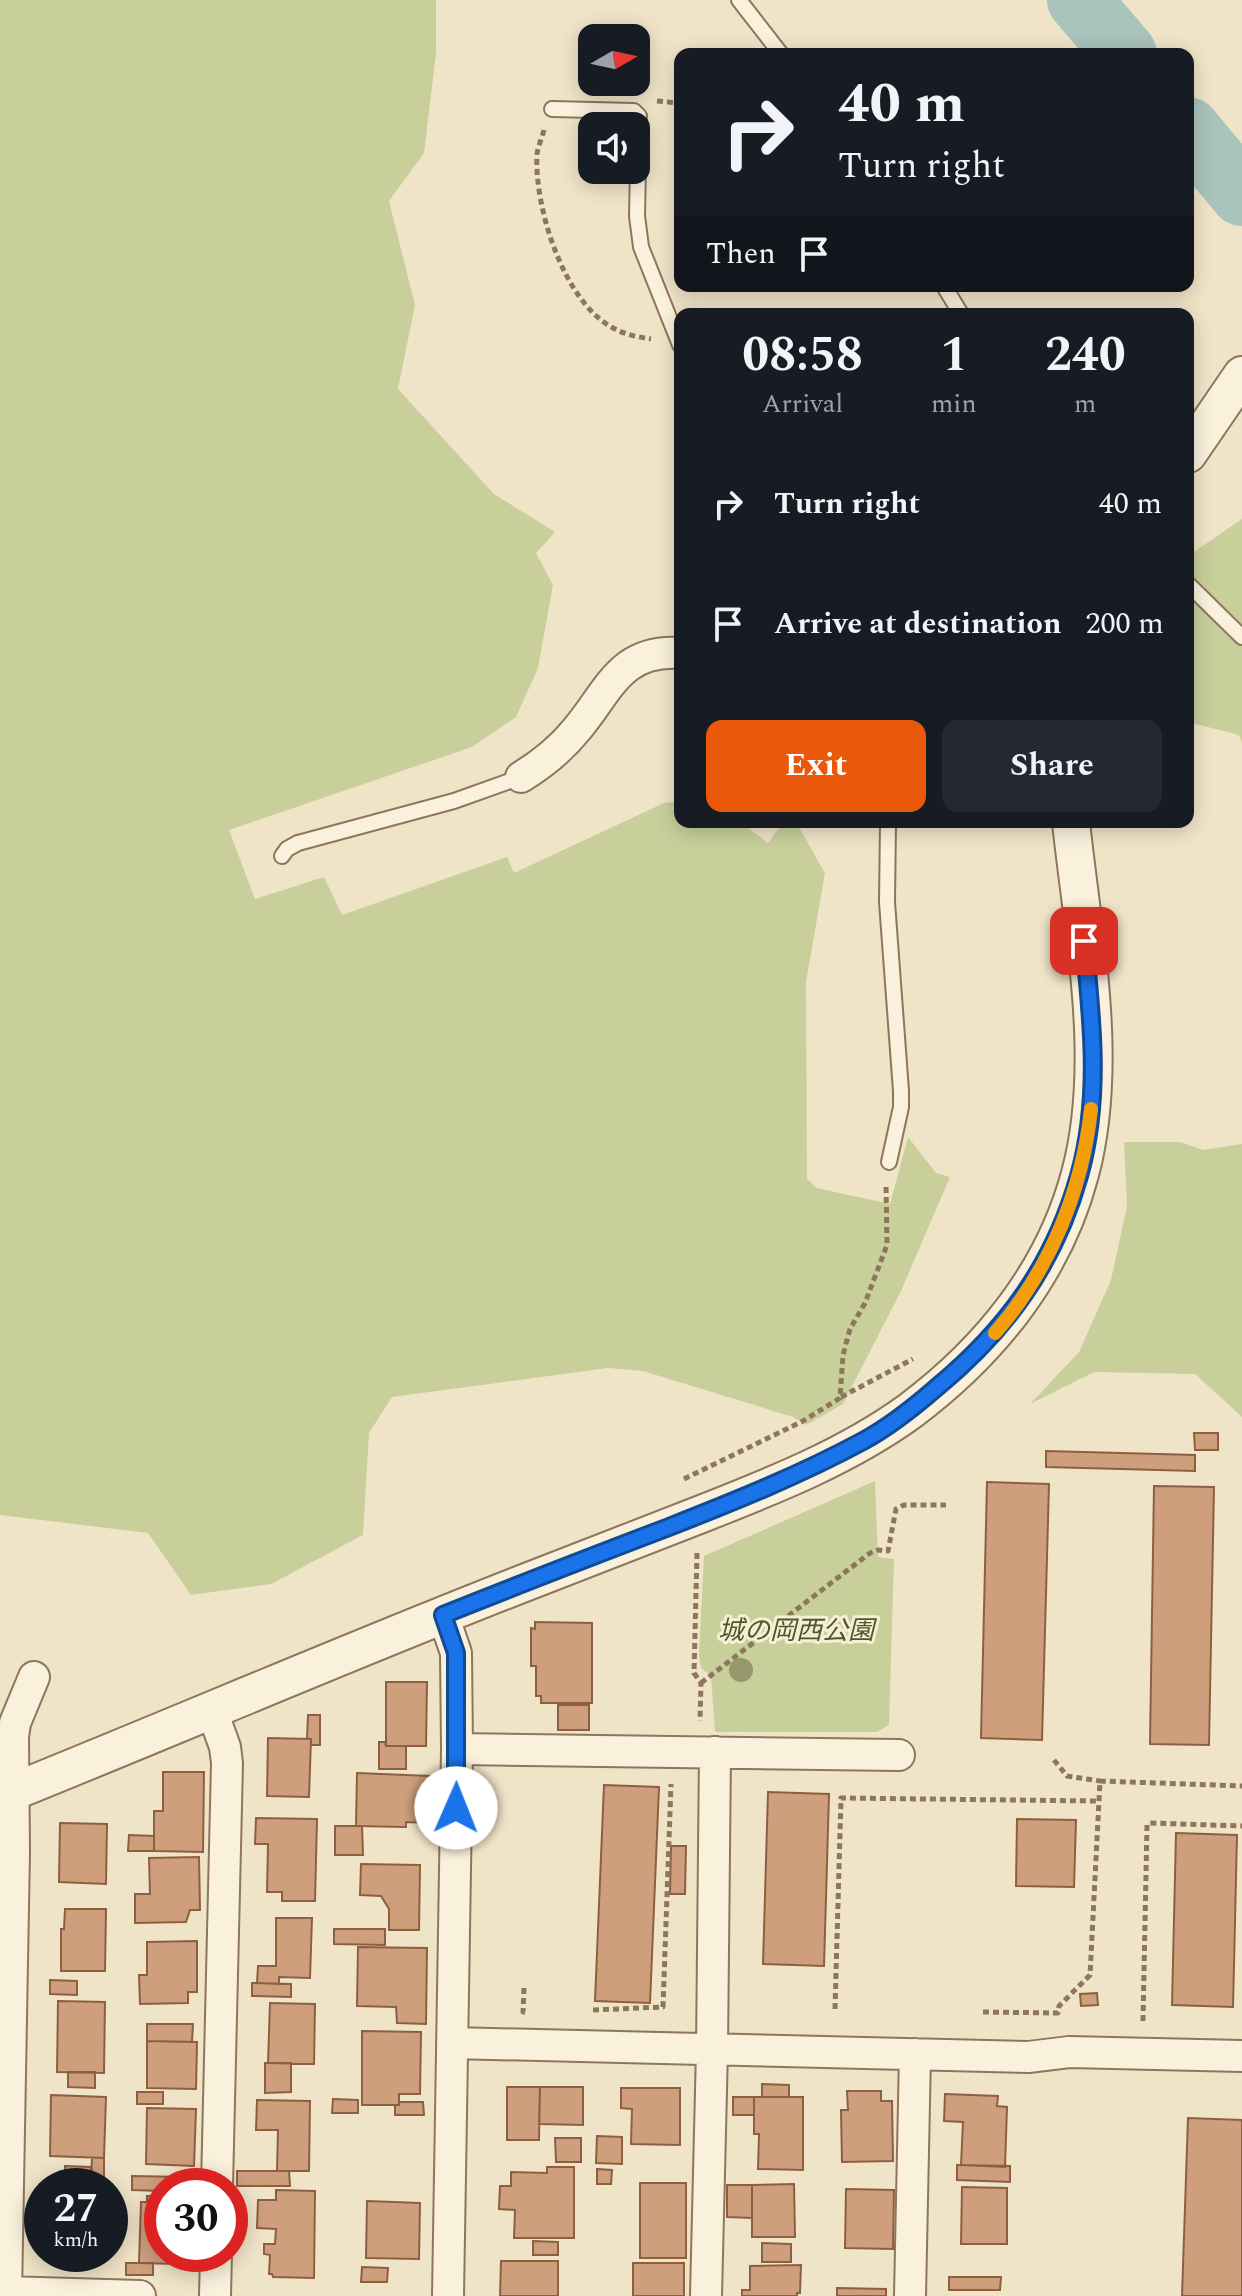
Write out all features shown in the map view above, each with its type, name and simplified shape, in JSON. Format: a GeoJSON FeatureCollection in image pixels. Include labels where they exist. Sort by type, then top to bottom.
{"type":"FeatureCollection","features":[{"type":"Feature","properties":{"kind":"street"},"geometry":{"type":"LineString","coordinates":[[1194,445],[1242,375]]}},
{"type":"Feature","properties":{"kind":"street"},"geometry":{"type":"LineString","coordinates":[[521,777],[541,765],[565,743],[616,675],[633,662],[650,655],[674,653]]}},
{"type":"Feature","properties":{"kind":"street"},"geometry":{"type":"LineString","coordinates":[[6,1794],[443,1615],[777,1484],[864,1440],[910,1410],[984,1347],[1035,1279],[1058,1233],[1080,1175],[1088,1133],[1093,1089],[1093,1031],[1072,828]]}},
{"type":"Feature","properties":{"kind":"street"},"geometry":{"type":"LineString","coordinates":[[443,1615],[456,1653],[457,1749],[448,2296]]}},
{"type":"Feature","properties":{"kind":"street"},"geometry":{"type":"LineString","coordinates":[[34,1677],[15,1723],[6,1794],[14,1883],[6,2294],[140,2296]]}},
{"type":"Feature","properties":{"kind":"street"},"geometry":{"type":"LineString","coordinates":[[212,1711],[225,1747],[227,1763],[217,2168]]}},
{"type":"Feature","properties":{"kind":"street"},"geometry":{"type":"LineString","coordinates":[[457,1749],[670,1751],[707,1741],[899,1755]]}},
{"type":"Feature","properties":{"kind":"street"},"geometry":{"type":"LineString","coordinates":[[706,2296],[712,2050],[707,1741]]}},
{"type":"Feature","properties":{"kind":"street"},"geometry":{"type":"LineString","coordinates":[[452,2043],[1028,2057],[1069,2052],[1242,2056]]}},
{"type":"Feature","properties":{"kind":"street"},"geometry":{"type":"LineString","coordinates":[[910,2296],[915,2054]]}},
{"type":"Feature","properties":{"kind":"street"},"geometry":{"type":"LineString","coordinates":[[215,2296],[216,2272]]}},
{"type":"Feature","properties":{"kind":"lane"},"geometry":{"type":"LineString","coordinates":[[739,0],[776,48]]}},
{"type":"Feature","properties":{"kind":"lane"},"geometry":{"type":"LineString","coordinates":[[552,109],[634,111],[639,116],[637,216],[641,247],[674,329]]}},
{"type":"Feature","properties":{"kind":"lane"},"geometry":{"type":"LineString","coordinates":[[1194,590],[1242,637]]}},
{"type":"Feature","properties":{"kind":"lane"},"geometry":{"type":"LineString","coordinates":[[282,856],[298,843],[454,801],[521,777]]}},
{"type":"Feature","properties":{"kind":"lane"},"geometry":{"type":"LineString","coordinates":[[888,828],[887,902],[901,1091],[901,1107],[889,1162]]}},
{"type":"Feature","properties":{"kind":"path"},"geometry":{"type":"LineString","coordinates":[[552,109],[537,151],[538,176],[549,237],[574,289],[613,329],[637,337],[674,343]]}},
{"type":"Feature","properties":{"kind":"path"},"geometry":{"type":"LineString","coordinates":[[840,1398],[843,1355],[850,1329],[865,1303],[887,1245],[885,1196],[889,1162]]}},
{"type":"Feature","properties":{"kind":"path"},"geometry":{"type":"LineString","coordinates":[[681,1481],[803,1421],[916,1358]]}},
{"type":"Feature","properties":{"kind":"path"},"geometry":{"type":"LineString","coordinates":[[701,1683],[870,1553],[888,1551],[896,1509],[904,1505],[946,1505]]}},
{"type":"Feature","properties":{"kind":"path"},"geometry":{"type":"LineString","coordinates":[[698,1551],[694,1673],[701,1683],[707,1741]]}},
{"type":"Feature","properties":{"kind":"path"},"geometry":{"type":"LineString","coordinates":[[588,2011],[663,2007],[670,1751]]}},
{"type":"Feature","properties":{"kind":"path"},"geometry":{"type":"LineString","coordinates":[[1054,1760],[1067,1776],[1100,1781],[1242,1786]]}},
{"type":"Feature","properties":{"kind":"path"},"geometry":{"type":"LineString","coordinates":[[983,2012],[1058,2013],[1059,2006],[1090,1975],[1100,1781]]}},
{"type":"Feature","properties":{"kind":"path"},"geometry":{"type":"LineString","coordinates":[[835,2009],[841,1798],[1097,1801]]}},
{"type":"Feature","properties":{"kind":"path"},"geometry":{"type":"LineString","coordinates":[[1143,2054],[1147,1825],[1242,1826]]}},
{"type":"Feature","properties":{"kind":"path"},"geometry":{"type":"LineString","coordinates":[[524,1988],[523,2012],[535,2012]]}},
{"type":"Feature","properties":{"kind":"green space"},"geometry":{"type":"Polygon","coordinates":[[[0,0],[436,0],[436,53],[424,153],[389,201],[415,305],[398,389],[494,494],[555,532],[536,553],[553,585],[538,668],[516,717],[472,747],[229,830],[255,899],[324,877],[342,915],[507,857],[514,873],[664,803],[674,802],[674,828],[749,828],[768,843],[779,828],[799,828],[825,873],[806,982],[807,1179],[817,1188],[890,1204],[908,1137],[936,1173],[950,1177],[901,1291],[843,1404],[806,1425],[793,1417],[643,1371],[608,1368],[392,1397],[369,1433],[363,1535],[271,1584],[191,1595],[148,1533],[0,1515],[0,0]]]}},
{"type":"Feature","properties":{"kind":"green space"},"geometry":{"type":"Polygon","coordinates":[[[1242,519],[1242,743],[1239,735],[1194,724],[1194,552],[1242,519]]]}},
{"type":"Feature","properties":{"kind":"green space"},"geometry":{"type":"Polygon","coordinates":[[[1124,1142],[1180,1142],[1203,1150],[1242,1144],[1242,1417],[1195,1374],[1094,1372],[1030,1404],[1079,1352],[1111,1280],[1127,1206],[1124,1142]]]}},
{"type":"Feature","properties":{"kind":"green space","name":"城の岡西公園"},"geometry":{"type":"Polygon","coordinates":[[[875,1481],[878,1557],[894,1559],[889,1725],[877,1732],[715,1732],[711,1676],[701,1668],[699,1655],[704,1556],[875,1481]]]}},
{"type":"Feature","properties":{"kind":"building"},"geometry":{"type":"Polygon","coordinates":[[[1194,1433],[1218,1433],[1218,1450],[1195,1450],[1194,1433]]]}},
{"type":"Feature","properties":{"kind":"building"},"geometry":{"type":"Polygon","coordinates":[[[1046,1451],[1195,1455],[1195,1471],[1046,1467],[1046,1451]]]}},
{"type":"Feature","properties":{"kind":"building"},"geometry":{"type":"Polygon","coordinates":[[[987,1482],[1049,1484],[1042,1740],[981,1738],[987,1482]]]}},
{"type":"Feature","properties":{"kind":"building"},"geometry":{"type":"Polygon","coordinates":[[[1154,1486],[1214,1487],[1209,1745],[1150,1744],[1154,1486]]]}},
{"type":"Feature","properties":{"kind":"building"},"geometry":{"type":"Polygon","coordinates":[[[535,1622],[592,1623],[592,1703],[541,1703],[541,1696],[536,1696],[536,1666],[531,1666],[531,1628],[535,1629],[535,1622]]]}},
{"type":"Feature","properties":{"kind":"building"},"geometry":{"type":"Polygon","coordinates":[[[386,1682],[427,1682],[426,1746],[386,1746],[386,1682]]]}},
{"type":"Feature","properties":{"kind":"building"},"geometry":{"type":"Polygon","coordinates":[[[558,1705],[589,1705],[589,1730],[558,1730],[558,1705]]]}},
{"type":"Feature","properties":{"kind":"building"},"geometry":{"type":"Polygon","coordinates":[[[308,1715],[320,1715],[320,1745],[311,1745],[311,1739],[307,1739],[308,1715]]]}},
{"type":"Feature","properties":{"kind":"building"},"geometry":{"type":"Polygon","coordinates":[[[268,1738],[311,1739],[309,1797],[267,1796],[268,1738]]]}},
{"type":"Feature","properties":{"kind":"building"},"geometry":{"type":"Polygon","coordinates":[[[379,1742],[385,1742],[386,1746],[406,1746],[406,1769],[379,1769],[379,1742]]]}},
{"type":"Feature","properties":{"kind":"building"},"geometry":{"type":"Polygon","coordinates":[[[163,1772],[204,1772],[203,1852],[154,1851],[154,1811],[163,1811],[163,1772]]]}},
{"type":"Feature","properties":{"kind":"building"},"geometry":{"type":"Polygon","coordinates":[[[357,1773],[430,1776],[428,1823],[406,1822],[406,1827],[356,1826],[357,1773]]]}},
{"type":"Feature","properties":{"kind":"building"},"geometry":{"type":"Polygon","coordinates":[[[604,1785],[659,1787],[650,2003],[595,2001],[604,1785]]]}},
{"type":"Feature","properties":{"kind":"building"},"geometry":{"type":"Polygon","coordinates":[[[768,1792],[829,1794],[824,1966],[763,1964],[768,1792]]]}},
{"type":"Feature","properties":{"kind":"building"},"geometry":{"type":"Polygon","coordinates":[[[256,1818],[317,1819],[315,1901],[282,1901],[282,1892],[267,1892],[268,1844],[255,1844],[256,1818]]]}},
{"type":"Feature","properties":{"kind":"building"},"geometry":{"type":"Polygon","coordinates":[[[1017,1819],[1076,1820],[1074,1887],[1016,1886],[1017,1819]]]}},
{"type":"Feature","properties":{"kind":"building"},"geometry":{"type":"Polygon","coordinates":[[[60,1823],[107,1824],[106,1884],[59,1882],[60,1823]]]}},
{"type":"Feature","properties":{"kind":"building"},"geometry":{"type":"Polygon","coordinates":[[[335,1826],[362,1826],[363,1855],[335,1855],[335,1826]]]}},
{"type":"Feature","properties":{"kind":"building"},"geometry":{"type":"Polygon","coordinates":[[[1176,1833],[1237,1835],[1233,2007],[1172,2005],[1176,1833]]]}},
{"type":"Feature","properties":{"kind":"building"},"geometry":{"type":"Polygon","coordinates":[[[129,1835],[154,1836],[154,1851],[128,1851],[129,1835]]]}},
{"type":"Feature","properties":{"kind":"building"},"geometry":{"type":"Polygon","coordinates":[[[671,1846],[686,1846],[685,1894],[670,1894],[671,1846]]]}},
{"type":"Feature","properties":{"kind":"building"},"geometry":{"type":"Polygon","coordinates":[[[199,1857],[200,1910],[190,1910],[186,1922],[135,1923],[135,1894],[150,1894],[149,1858],[199,1857]]]}},
{"type":"Feature","properties":{"kind":"building"},"geometry":{"type":"Polygon","coordinates":[[[361,1864],[420,1865],[419,1930],[389,1930],[389,1909],[381,1896],[360,1895],[361,1864]]]}},
{"type":"Feature","properties":{"kind":"building"},"geometry":{"type":"Polygon","coordinates":[[[65,1909],[106,1909],[105,1971],[61,1971],[61,1929],[64,1929],[65,1909]]]}},
{"type":"Feature","properties":{"kind":"building"},"geometry":{"type":"Polygon","coordinates":[[[276,1918],[312,1918],[310,1978],[279,1977],[279,1984],[257,1983],[258,1966],[276,1966],[276,1918]]]}},
{"type":"Feature","properties":{"kind":"building"},"geometry":{"type":"Polygon","coordinates":[[[334,1929],[385,1929],[385,1945],[334,1944],[334,1929]]]}},
{"type":"Feature","properties":{"kind":"building"},"geometry":{"type":"Polygon","coordinates":[[[197,1941],[197,1992],[188,1992],[188,2003],[140,2004],[139,1975],[147,1975],[147,1942],[197,1941]]]}},
{"type":"Feature","properties":{"kind":"building"},"geometry":{"type":"Polygon","coordinates":[[[358,1947],[427,1948],[426,2024],[397,2023],[396,2007],[357,2006],[358,1947]]]}},
{"type":"Feature","properties":{"kind":"building"},"geometry":{"type":"Polygon","coordinates":[[[50,1980],[77,1981],[77,1995],[50,1994],[50,1980]]]}},
{"type":"Feature","properties":{"kind":"building"},"geometry":{"type":"Polygon","coordinates":[[[252,1983],[291,1984],[291,1997],[252,1996],[252,1983]]]}},
{"type":"Feature","properties":{"kind":"building"},"geometry":{"type":"Polygon","coordinates":[[[1097,1993],[1098,2005],[1081,2006],[1080,1994],[1097,1993]]]}},
{"type":"Feature","properties":{"kind":"building"},"geometry":{"type":"Polygon","coordinates":[[[58,2001],[105,2002],[104,2073],[57,2072],[58,2001]]]}},
{"type":"Feature","properties":{"kind":"building"},"geometry":{"type":"Polygon","coordinates":[[[270,2003],[315,2004],[314,2064],[268,2063],[270,2003]]]}},
{"type":"Feature","properties":{"kind":"building"},"geometry":{"type":"Polygon","coordinates":[[[147,2024],[193,2024],[192,2042],[147,2041],[147,2024]]]}},
{"type":"Feature","properties":{"kind":"building"},"geometry":{"type":"Polygon","coordinates":[[[362,2031],[421,2032],[420,2094],[399,2094],[399,2105],[362,2105],[362,2031]]]}},
{"type":"Feature","properties":{"kind":"building"},"geometry":{"type":"Polygon","coordinates":[[[147,2041],[197,2042],[196,2089],[147,2088],[147,2041]]]}},
{"type":"Feature","properties":{"kind":"building"},"geometry":{"type":"Polygon","coordinates":[[[265,2063],[291,2063],[291,2092],[265,2093],[265,2063]]]}},
{"type":"Feature","properties":{"kind":"building"},"geometry":{"type":"Polygon","coordinates":[[[68,2072],[95,2072],[95,2088],[68,2087],[68,2072]]]}},
{"type":"Feature","properties":{"kind":"building"},"geometry":{"type":"Polygon","coordinates":[[[762,2084],[789,2085],[789,2097],[762,2097],[762,2084]]]}},
{"type":"Feature","properties":{"kind":"building"},"geometry":{"type":"Polygon","coordinates":[[[507,2087],[540,2087],[539,2140],[507,2140],[507,2087]]]}},
{"type":"Feature","properties":{"kind":"building"},"geometry":{"type":"Polygon","coordinates":[[[540,2087],[583,2087],[583,2125],[539,2124],[540,2087]]]}},
{"type":"Feature","properties":{"kind":"building"},"geometry":{"type":"Polygon","coordinates":[[[621,2088],[680,2088],[680,2145],[631,2144],[632,2109],[621,2108],[621,2088]]]}},
{"type":"Feature","properties":{"kind":"building"},"geometry":{"type":"Polygon","coordinates":[[[847,2091],[881,2091],[881,2101],[892,2101],[893,2161],[842,2162],[841,2110],[848,2110],[847,2091]]]}},
{"type":"Feature","properties":{"kind":"building"},"geometry":{"type":"Polygon","coordinates":[[[137,2092],[163,2092],[163,2104],[137,2104],[137,2092]]]}},
{"type":"Feature","properties":{"kind":"building"},"geometry":{"type":"Polygon","coordinates":[[[945,2094],[998,2096],[997,2106],[1007,2107],[1005,2167],[961,2165],[963,2122],[944,2121],[945,2094]]]}},
{"type":"Feature","properties":{"kind":"building"},"geometry":{"type":"Polygon","coordinates":[[[51,2095],[106,2097],[104,2158],[50,2156],[51,2095]]]}},
{"type":"Feature","properties":{"kind":"building"},"geometry":{"type":"Polygon","coordinates":[[[733,2097],[754,2097],[754,2115],[733,2115],[733,2097]]]}},
{"type":"Feature","properties":{"kind":"building"},"geometry":{"type":"Polygon","coordinates":[[[754,2097],[803,2097],[803,2170],[758,2169],[759,2134],[754,2134],[754,2097]]]}},
{"type":"Feature","properties":{"kind":"building"},"geometry":{"type":"Polygon","coordinates":[[[333,2099],[358,2100],[358,2113],[332,2113],[333,2099]]]}},
{"type":"Feature","properties":{"kind":"building"},"geometry":{"type":"Polygon","coordinates":[[[257,2100],[310,2101],[309,2171],[277,2171],[278,2130],[256,2130],[257,2100]]]}},
{"type":"Feature","properties":{"kind":"building"},"geometry":{"type":"Polygon","coordinates":[[[399,2102],[423,2102],[424,2115],[395,2115],[395,2105],[399,2102]]]}},
{"type":"Feature","properties":{"kind":"building"},"geometry":{"type":"Polygon","coordinates":[[[147,2108],[196,2109],[194,2166],[146,2164],[147,2108]]]}},
{"type":"Feature","properties":{"kind":"building"},"geometry":{"type":"Polygon","coordinates":[[[1188,2118],[1242,2120],[1242,2296],[1182,2296],[1188,2118]]]}},
{"type":"Feature","properties":{"kind":"building"},"geometry":{"type":"Polygon","coordinates":[[[597,2136],[622,2137],[622,2164],[596,2163],[597,2136]]]}},
{"type":"Feature","properties":{"kind":"building"},"geometry":{"type":"Polygon","coordinates":[[[555,2138],[581,2138],[581,2162],[556,2162],[555,2138]]]}},
{"type":"Feature","properties":{"kind":"building"},"geometry":{"type":"Polygon","coordinates":[[[92,2158],[104,2158],[104,2168],[92,2168],[92,2158]]]}},
{"type":"Feature","properties":{"kind":"building"},"geometry":{"type":"Polygon","coordinates":[[[957,2165],[1010,2166],[1010,2182],[957,2180],[957,2165]]]}},
{"type":"Feature","properties":{"kind":"building"},"geometry":{"type":"Polygon","coordinates":[[[547,2167],[574,2167],[574,2238],[514,2238],[515,2210],[499,2209],[500,2186],[511,2186],[511,2172],[547,2173],[547,2167]]]}},
{"type":"Feature","properties":{"kind":"building"},"geometry":{"type":"Polygon","coordinates":[[[597,2169],[612,2170],[611,2184],[597,2184],[597,2169]]]}},
{"type":"Feature","properties":{"kind":"building"},"geometry":{"type":"Polygon","coordinates":[[[248,2171],[289,2171],[290,2186],[248,2186],[248,2171]]]}},
{"type":"Feature","properties":{"kind":"building"},"geometry":{"type":"Polygon","coordinates":[[[132,2176],[144,2176],[144,2190],[132,2190],[132,2176]]]}},
{"type":"Feature","properties":{"kind":"building"},"geometry":{"type":"Polygon","coordinates":[[[640,2183],[686,2183],[686,2258],[640,2258],[640,2183]]]}},
{"type":"Feature","properties":{"kind":"building"},"geometry":{"type":"Polygon","coordinates":[[[794,2184],[795,2237],[752,2237],[752,2185],[794,2184]]]}},
{"type":"Feature","properties":{"kind":"building"},"geometry":{"type":"Polygon","coordinates":[[[727,2185],[752,2185],[752,2218],[727,2217],[727,2185]]]}},
{"type":"Feature","properties":{"kind":"building"},"geometry":{"type":"Polygon","coordinates":[[[962,2187],[1007,2188],[1007,2244],[961,2244],[962,2187]]]}},
{"type":"Feature","properties":{"kind":"building"},"geometry":{"type":"Polygon","coordinates":[[[846,2189],[894,2190],[893,2249],[845,2248],[846,2189]]]}},
{"type":"Feature","properties":{"kind":"building"},"geometry":{"type":"Polygon","coordinates":[[[276,2190],[315,2191],[314,2278],[273,2277],[269,2274],[270,2255],[264,2254],[264,2244],[275,2244],[276,2229],[257,2228],[258,2200],[276,2200],[276,2190]]]}},
{"type":"Feature","properties":{"kind":"building"},"geometry":{"type":"Polygon","coordinates":[[[367,2201],[420,2203],[419,2259],[366,2258],[367,2201]]]}},
{"type":"Feature","properties":{"kind":"building"},"geometry":{"type":"Polygon","coordinates":[[[141,2202],[144,2202],[144,2263],[139,2263],[141,2202]]]}},
{"type":"Feature","properties":{"kind":"building"},"geometry":{"type":"Polygon","coordinates":[[[533,2241],[558,2242],[558,2255],[533,2255],[533,2241]]]}},
{"type":"Feature","properties":{"kind":"building"},"geometry":{"type":"Polygon","coordinates":[[[762,2243],[791,2244],[791,2262],[762,2262],[762,2243]]]}},
{"type":"Feature","properties":{"kind":"building"},"geometry":{"type":"Polygon","coordinates":[[[501,2261],[558,2261],[558,2296],[500,2296],[501,2261]]]}},
{"type":"Feature","properties":{"kind":"building"},"geometry":{"type":"Polygon","coordinates":[[[128,2263],[144,2263],[144,2272],[153,2272],[153,2275],[126,2275],[128,2263]]]}},
{"type":"Feature","properties":{"kind":"building"},"geometry":{"type":"Polygon","coordinates":[[[633,2263],[684,2263],[684,2296],[633,2296],[633,2263]]]}},
{"type":"Feature","properties":{"kind":"building"},"geometry":{"type":"Polygon","coordinates":[[[801,2265],[800,2293],[797,2296],[742,2296],[742,2290],[750,2290],[750,2266],[801,2265]]]}},
{"type":"Feature","properties":{"kind":"building"},"geometry":{"type":"Polygon","coordinates":[[[362,2267],[388,2268],[387,2282],[361,2282],[362,2267]]]}},
{"type":"Feature","properties":{"kind":"building"},"geometry":{"type":"Polygon","coordinates":[[[949,2277],[1001,2277],[1000,2290],[949,2290],[949,2277]]]}},
{"type":"Feature","properties":{"kind":"building"},"geometry":{"type":"Polygon","coordinates":[[[837,2288],[886,2289],[886,2296],[837,2296],[837,2288]]]}},
{"type":"Feature","properties":{"kind":"waterway"},"geometry":{"type":"LineString","coordinates":[[1079,0],[1120,48]]}},
{"type":"Feature","properties":{"kind":"waterway"},"geometry":{"type":"LineString","coordinates":[[1194,136],[1242,194]]}},
{"type":"Feature","properties":{"kind":"slow traffic"},"geometry":{"type":"LineString","coordinates":[[995,1333],[1035,1279],[1054,1244],[1080,1175],[1091,1109]]}},
{"type":"Feature","properties":{"kind":"route"},"geometry":{"type":"LineString","coordinates":[[456,1808],[456,1653],[443,1615],[777,1484],[864,1440],[910,1410],[949,1378],[984,1347],[1010,1316],[1054,1244],[1080,1175],[1093,1089],[1093,1031],[1084,941]]}}]}
